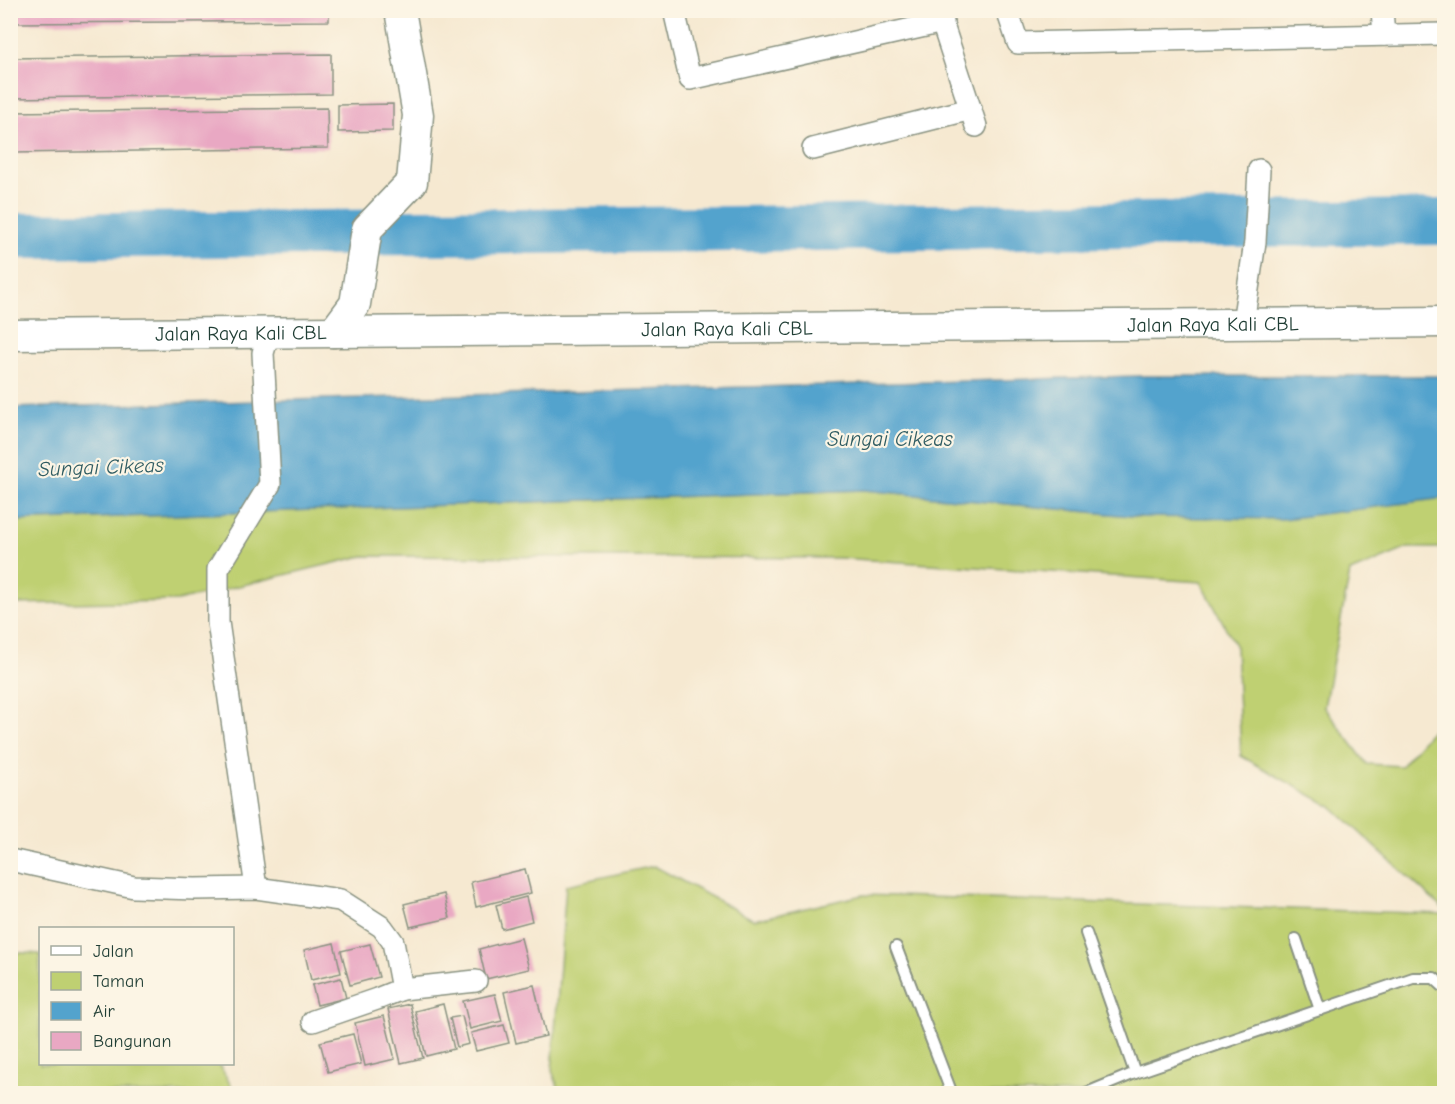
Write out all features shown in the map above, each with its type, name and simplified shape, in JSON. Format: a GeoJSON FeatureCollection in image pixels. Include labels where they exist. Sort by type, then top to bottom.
{"type":"FeatureCollection","features":[{"type":"Feature","properties":{"kind":"main road"},"geometry":{"type":"LineString","coordinates":[[334,332],[355,304],[367,229],[412,182],[418,115],[400,10]]}},
{"type":"Feature","properties":{"kind":"main road","name":"Jalan Raya Kali CBL"},"geometry":{"type":"LineString","coordinates":[[10,334],[266,343],[334,332],[1444,322]]}},
{"type":"Feature","properties":{"kind":"street"},"geometry":{"type":"LineString","coordinates":[[674,10],[690,78],[940,16],[974,118],[813,149]]}},
{"type":"Feature","properties":{"kind":"street"},"geometry":{"type":"LineString","coordinates":[[1007,10],[1018,43],[1444,33]]}},
{"type":"Feature","properties":{"kind":"street"},"geometry":{"type":"LineString","coordinates":[[1382,10],[1384,35]]}},
{"type":"Feature","properties":{"kind":"street"},"geometry":{"type":"LineString","coordinates":[[1243,323],[1255,242],[1259,170]]}},
{"type":"Feature","properties":{"kind":"street"},"geometry":{"type":"LineString","coordinates":[[256,888],[218,622],[218,569],[270,484],[266,343]]}},
{"type":"Feature","properties":{"kind":"street"},"geometry":{"type":"LineString","coordinates":[[10,860],[134,887],[256,888],[340,900],[382,927],[393,942],[402,989]]}},
{"type":"Feature","properties":{"kind":"street"},"geometry":{"type":"LineString","coordinates":[[313,1021],[402,989],[476,981]]}},
{"type":"Feature","properties":{"kind":"lane"},"geometry":{"type":"LineString","coordinates":[[1086,933],[1135,1073]]}},
{"type":"Feature","properties":{"kind":"lane"},"geometry":{"type":"LineString","coordinates":[[1296,939],[1320,1010]]}},
{"type":"Feature","properties":{"kind":"lane"},"geometry":{"type":"LineString","coordinates":[[896,947],[952,1094]]}},
{"type":"Feature","properties":{"kind":"lane"},"geometry":{"type":"LineString","coordinates":[[1084,1094],[1135,1073],[1413,978],[1434,978],[1444,987]]}},
{"type":"Feature","properties":{"kind":"green space"},"geometry":{"type":"Polygon","coordinates":[[[864,490],[1141,517],[1444,495],[1444,548],[1408,548],[1350,572],[1324,707],[1367,764],[1401,766],[1444,716],[1444,910],[1332,807],[1241,756],[1236,647],[1201,582],[840,558],[363,556],[177,601],[11,604],[10,521],[864,490]]]}},
{"type":"Feature","properties":{"kind":"green space"},"geometry":{"type":"Polygon","coordinates":[[[654,866],[754,920],[863,895],[1444,914],[1444,1093],[561,1094],[552,1071],[566,885],[654,866]]]}},
{"type":"Feature","properties":{"kind":"green space"},"geometry":{"type":"Polygon","coordinates":[[[10,952],[39,954],[39,1065],[220,1065],[235,1093],[11,1093],[10,952]]]}},
{"type":"Feature","properties":{"kind":"water","name":"Sungai Cikeas"},"geometry":{"type":"Polygon","coordinates":[[[1137,376],[1444,376],[1444,498],[1284,519],[1141,517],[864,490],[11,521],[10,408],[1137,376]]]}},
{"type":"Feature","properties":{"kind":"building"},"geometry":{"type":"Polygon","coordinates":[[[10,10],[329,10],[329,21],[10,23],[10,10]]]}},
{"type":"Feature","properties":{"kind":"building"},"geometry":{"type":"Polygon","coordinates":[[[331,54],[331,94],[10,98],[10,58],[331,54]]]}},
{"type":"Feature","properties":{"kind":"building"},"geometry":{"type":"Polygon","coordinates":[[[393,104],[393,131],[338,132],[338,105],[393,104]]]}},
{"type":"Feature","properties":{"kind":"building"},"geometry":{"type":"Polygon","coordinates":[[[327,108],[328,148],[14,153],[14,112],[327,108]]]}},
{"type":"Feature","properties":{"kind":"building"},"geometry":{"type":"Polygon","coordinates":[[[525,869],[531,893],[476,907],[471,882],[525,869]]]}},
{"type":"Feature","properties":{"kind":"building"},"geometry":{"type":"Polygon","coordinates":[[[444,894],[450,918],[410,927],[404,904],[444,894]]]}},
{"type":"Feature","properties":{"kind":"building"},"geometry":{"type":"Polygon","coordinates":[[[526,897],[532,921],[502,929],[496,905],[526,897]]]}},
{"type":"Feature","properties":{"kind":"building"},"geometry":{"type":"Polygon","coordinates":[[[521,938],[529,969],[486,979],[479,949],[521,938]]]}},
{"type":"Feature","properties":{"kind":"building"},"geometry":{"type":"Polygon","coordinates":[[[334,943],[341,973],[311,980],[304,950],[334,943]]]}},
{"type":"Feature","properties":{"kind":"building"},"geometry":{"type":"Polygon","coordinates":[[[370,944],[379,977],[350,985],[341,951],[370,944]]]}},
{"type":"Feature","properties":{"kind":"building"},"geometry":{"type":"Polygon","coordinates":[[[341,978],[346,998],[317,1005],[312,985],[341,978]]]}},
{"type":"Feature","properties":{"kind":"building"},"geometry":{"type":"Polygon","coordinates":[[[534,985],[546,1036],[516,1043],[504,992],[534,985]]]}},
{"type":"Feature","properties":{"kind":"building"},"geometry":{"type":"Polygon","coordinates":[[[495,994],[502,1021],[470,1029],[463,1001],[495,994]]]}},
{"type":"Feature","properties":{"kind":"building"},"geometry":{"type":"Polygon","coordinates":[[[410,1004],[423,1058],[401,1063],[388,1009],[410,1004]]]}},
{"type":"Feature","properties":{"kind":"building"},"geometry":{"type":"Polygon","coordinates":[[[443,1004],[454,1049],[426,1056],[415,1011],[443,1004]]]}},
{"type":"Feature","properties":{"kind":"building"},"geometry":{"type":"Polygon","coordinates":[[[384,1016],[395,1059],[365,1066],[355,1023],[384,1016]]]}},
{"type":"Feature","properties":{"kind":"building"},"geometry":{"type":"Polygon","coordinates":[[[462,1016],[469,1044],[457,1047],[450,1018],[462,1016]]]}},
{"type":"Feature","properties":{"kind":"building"},"geometry":{"type":"Polygon","coordinates":[[[504,1025],[509,1043],[476,1051],[471,1033],[504,1025]]]}},
{"type":"Feature","properties":{"kind":"building"},"geometry":{"type":"Polygon","coordinates":[[[353,1034],[361,1064],[328,1072],[320,1042],[353,1034]]]}},
{"type":"Feature","properties":{"kind":"waterway"},"geometry":{"type":"LineString","coordinates":[[10,236],[1444,222]]}}]}
